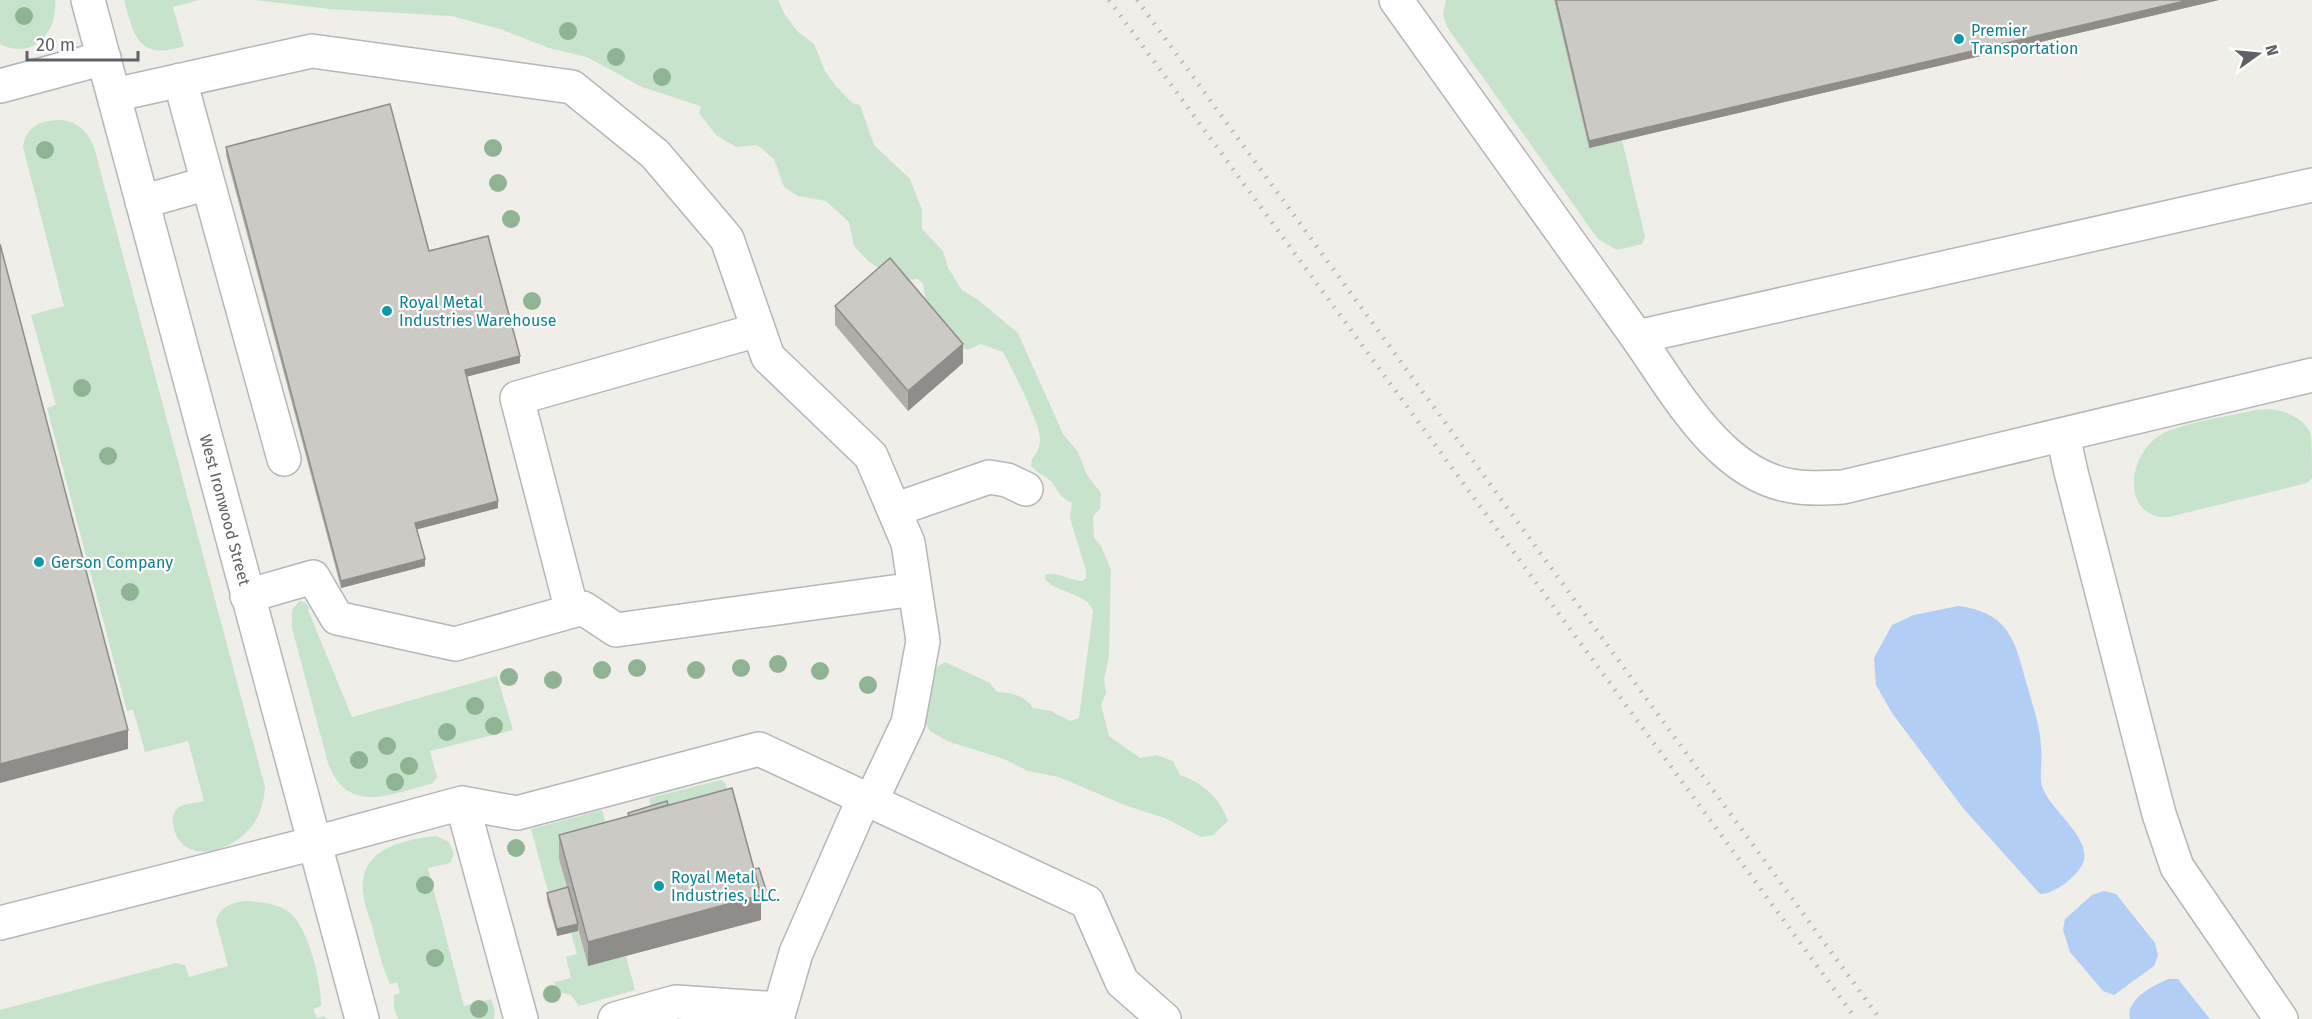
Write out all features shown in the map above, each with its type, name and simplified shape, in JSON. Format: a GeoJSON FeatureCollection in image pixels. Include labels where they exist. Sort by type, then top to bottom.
{"type":"FeatureCollection","features":[{"type":"Feature","properties":{"kind":"street","name":"West Ironwood Street"},"geometry":{"type":"LineString","coordinates":[[88,0],[362,1019]]}},
{"type":"Feature","properties":{"kind":"street"},"geometry":{"type":"LineString","coordinates":[[1404,3],[1704,431],[1732,459],[1759,476],[1790,486],[1843,487],[2312,375]]}},
{"type":"Feature","properties":{"kind":"street"},"geometry":{"type":"LineString","coordinates":[[114,96],[312,51],[572,87],[656,154],[727,239],[768,357],[871,456],[908,543],[923,641],[908,723],[868,800],[796,953],[779,1014],[676,1002],[615,1019]]}},
{"type":"Feature","properties":{"kind":"street"},"geometry":{"type":"LineString","coordinates":[[0,86],[104,58]]}},
{"type":"Feature","properties":{"kind":"street"},"geometry":{"type":"LineString","coordinates":[[180,80],[284,459]]}},
{"type":"Feature","properties":{"kind":"street"},"geometry":{"type":"LineString","coordinates":[[142,202],[208,183]]}},
{"type":"Feature","properties":{"kind":"street"},"geometry":{"type":"LineString","coordinates":[[1637,337],[2312,185]]}},
{"type":"Feature","properties":{"kind":"street"},"geometry":{"type":"LineString","coordinates":[[573,611],[517,398],[758,330]]}},
{"type":"Feature","properties":{"kind":"street"},"geometry":{"type":"LineString","coordinates":[[2063,435],[2159,814],[2177,867],[2281,1019]]}},
{"type":"Feature","properties":{"kind":"street"},"geometry":{"type":"LineString","coordinates":[[894,510],[989,477],[1007,480],[1026,489]]}},
{"type":"Feature","properties":{"kind":"street"},"geometry":{"type":"LineString","coordinates":[[247,596],[314,577],[337,618],[455,644],[583,608],[616,630],[915,589]]}},
{"type":"Feature","properties":{"kind":"street"},"geometry":{"type":"LineString","coordinates":[[0,923],[462,803],[517,813],[759,749],[1087,902],[1122,982],[1164,1019]]}},
{"type":"Feature","properties":{"kind":"street"},"geometry":{"type":"LineString","coordinates":[[462,803],[521,1019]]}},
{"type":"Feature","properties":{"kind":"green space"},"geometry":{"type":"Polygon","coordinates":[[[0,0],[55,0],[55,12],[48,32],[33,46],[23,49],[0,44],[0,0]]]}},
{"type":"Feature","properties":{"kind":"green space"},"geometry":{"type":"Polygon","coordinates":[[[124,0],[199,0],[173,7],[184,46],[169,50],[148,48],[141,42],[131,25],[124,0]]]}},
{"type":"Feature","properties":{"kind":"green space"},"geometry":{"type":"Polygon","coordinates":[[[253,0],[778,0],[797,31],[814,44],[825,71],[835,85],[852,103],[860,105],[874,145],[910,179],[922,210],[922,229],[943,251],[948,268],[962,290],[978,300],[1018,333],[1063,434],[1078,452],[1087,475],[1101,493],[1100,509],[1093,516],[1094,538],[1101,546],[1111,570],[1109,657],[1104,679],[1106,693],[1101,705],[1109,736],[1140,758],[1157,755],[1173,761],[1180,775],[1210,792],[1228,821],[1213,835],[1201,837],[1165,818],[1127,806],[1059,777],[1028,771],[1004,759],[947,741],[930,731],[925,722],[932,681],[937,667],[945,662],[990,683],[997,692],[1022,698],[1033,708],[1051,711],[1070,721],[1079,718],[1093,611],[1085,600],[1057,588],[1045,579],[1046,574],[1052,574],[1082,581],[1086,578],[1086,571],[1070,518],[1072,503],[1063,497],[1051,481],[1031,466],[1040,438],[1025,395],[1003,352],[981,344],[967,350],[950,339],[932,314],[923,284],[918,279],[906,280],[887,273],[869,262],[854,246],[849,222],[826,201],[798,196],[784,187],[774,159],[757,145],[736,147],[716,135],[699,113],[701,107],[642,87],[587,57],[549,48],[500,29],[451,16],[329,9],[253,0]]]}},
{"type":"Feature","properties":{"kind":"green space"},"geometry":{"type":"Polygon","coordinates":[[[1446,0],[1554,0],[1589,147],[1622,140],[1645,237],[1642,244],[1617,250],[1598,239],[1447,27],[1443,14],[1446,0]]]}},
{"type":"Feature","properties":{"kind":"green space"},"geometry":{"type":"Polygon","coordinates":[[[63,120],[74,123],[82,129],[94,147],[265,787],[261,810],[253,825],[230,844],[218,849],[195,851],[185,846],[178,838],[173,825],[173,816],[178,808],[204,801],[188,741],[145,752],[133,709],[127,711],[47,408],[56,405],[31,315],[64,306],[23,147],[28,134],[36,125],[63,120]]]}},
{"type":"Feature","properties":{"kind":"green space"},"geometry":{"type":"Polygon","coordinates":[[[2269,409],[2294,416],[2308,429],[2311,435],[2312,478],[2307,483],[2169,517],[2154,515],[2143,508],[2136,498],[2134,485],[2136,470],[2141,456],[2162,434],[2194,423],[2269,409]]]}},
{"type":"Feature","properties":{"kind":"green space"},"geometry":{"type":"Polygon","coordinates":[[[299,601],[304,602],[310,608],[308,610],[352,717],[497,676],[513,730],[430,751],[437,777],[433,783],[402,792],[372,797],[359,796],[347,790],[336,780],[328,763],[292,628],[292,610],[299,601]]]}},
{"type":"Feature","properties":{"kind":"green space"},"geometry":{"type":"Polygon","coordinates":[[[721,780],[725,783],[735,816],[652,810],[649,798],[721,780]]]}},
{"type":"Feature","properties":{"kind":"green space"},"geometry":{"type":"Polygon","coordinates":[[[602,810],[612,845],[559,859],[568,894],[550,899],[531,829],[602,810]]]}},
{"type":"Feature","properties":{"kind":"green space"},"geometry":{"type":"Polygon","coordinates":[[[436,836],[449,842],[454,854],[450,863],[428,868],[464,1006],[491,999],[495,1010],[494,1019],[398,1019],[394,1008],[394,995],[400,993],[397,982],[390,984],[382,963],[365,904],[363,881],[366,869],[380,853],[401,843],[436,836]]]}},
{"type":"Feature","properties":{"kind":"green space"},"geometry":{"type":"Polygon","coordinates":[[[245,901],[280,907],[297,920],[313,956],[319,984],[321,1006],[313,1009],[317,1018],[324,1016],[326,1019],[0,1019],[0,1010],[176,963],[185,965],[189,977],[228,966],[216,921],[220,912],[227,906],[245,901]]]}},
{"type":"Feature","properties":{"kind":"green space"},"geometry":{"type":"Polygon","coordinates":[[[578,931],[588,966],[626,956],[635,990],[579,1006],[571,995],[558,992],[554,982],[571,978],[566,957],[577,954],[571,933],[578,931]]]}},
{"type":"Feature","properties":{"kind":"water"},"geometry":{"type":"Polygon","coordinates":[[[1958,606],[1990,615],[2000,623],[2014,644],[2039,731],[2042,786],[2052,804],[2081,841],[2084,851],[2082,866],[2078,872],[2053,891],[2040,894],[1963,808],[1892,713],[1876,685],[1874,658],[1892,625],[1914,615],[1958,606]]]}},
{"type":"Feature","properties":{"kind":"water"},"geometry":{"type":"Polygon","coordinates":[[[2104,891],[2116,894],[2155,943],[2158,955],[2154,966],[2114,995],[2103,991],[2070,952],[2063,930],[2065,919],[2092,895],[2104,891]]]}},
{"type":"Feature","properties":{"kind":"water"},"geometry":{"type":"Polygon","coordinates":[[[2169,979],[2178,979],[2210,1019],[2130,1019],[2130,1012],[2136,1000],[2148,989],[2169,979]]]}},
{"type":"Feature","properties":{"kind":"building"},"geometry":{"type":"Polygon","coordinates":[[[1556,0],[2189,0],[1589,141],[1556,0]]]}},
{"type":"Feature","properties":{"kind":"building","name":"Royal Metal Industries Warehouse"},"geometry":{"type":"Polygon","coordinates":[[[390,104],[429,251],[488,236],[520,356],[465,370],[498,501],[415,523],[425,559],[341,581],[226,147],[390,104]]]}},
{"type":"Feature","properties":{"kind":"building","name":"Gerson Company"},"geometry":{"type":"Polygon","coordinates":[[[0,244],[128,730],[0,764],[0,244]]]}},
{"type":"Feature","properties":{"kind":"building"},"geometry":{"type":"Polygon","coordinates":[[[890,258],[963,344],[908,391],[835,306],[890,258]]]}},
{"type":"Feature","properties":{"kind":"building","name":"Royal Metal Industries, LLC."},"geometry":{"type":"Polygon","coordinates":[[[732,788],[761,895],[588,942],[559,835],[732,788]]]}},
{"type":"Feature","properties":{"kind":"building"},"geometry":{"type":"Polygon","coordinates":[[[667,801],[668,805],[629,816],[628,813],[667,801]]]}},
{"type":"Feature","properties":{"kind":"building"},"geometry":{"type":"Polygon","coordinates":[[[759,868],[766,890],[760,892],[754,869],[759,868]]]}},
{"type":"Feature","properties":{"kind":"building"},"geometry":{"type":"Polygon","coordinates":[[[568,887],[578,924],[557,929],[547,893],[568,887]]]}},
{"type":"Feature","properties":{"kind":"railway"},"geometry":{"type":"LineString","coordinates":[[1109,0],[1856,1019]]}},
{"type":"Feature","properties":{"kind":"railway"},"geometry":{"type":"LineString","coordinates":[[1137,0],[1880,1019]]}},
{"type":"Feature","properties":{"kind":"place","name":"Premier Transportation"},"geometry":{"type":"Point","coordinates":[1959,39]}},
{"type":"Feature","properties":{"kind":"place","name":"Royal Metal Industries Warehouse"},"geometry":{"type":"Point","coordinates":[387,311]}},
{"type":"Feature","properties":{"kind":"place","name":"Gerson Company"},"geometry":{"type":"Point","coordinates":[39,562]}},
{"type":"Feature","properties":{"kind":"place","name":"Royal Metal Industries, LLC."},"geometry":{"type":"Point","coordinates":[659,886]}}]}
